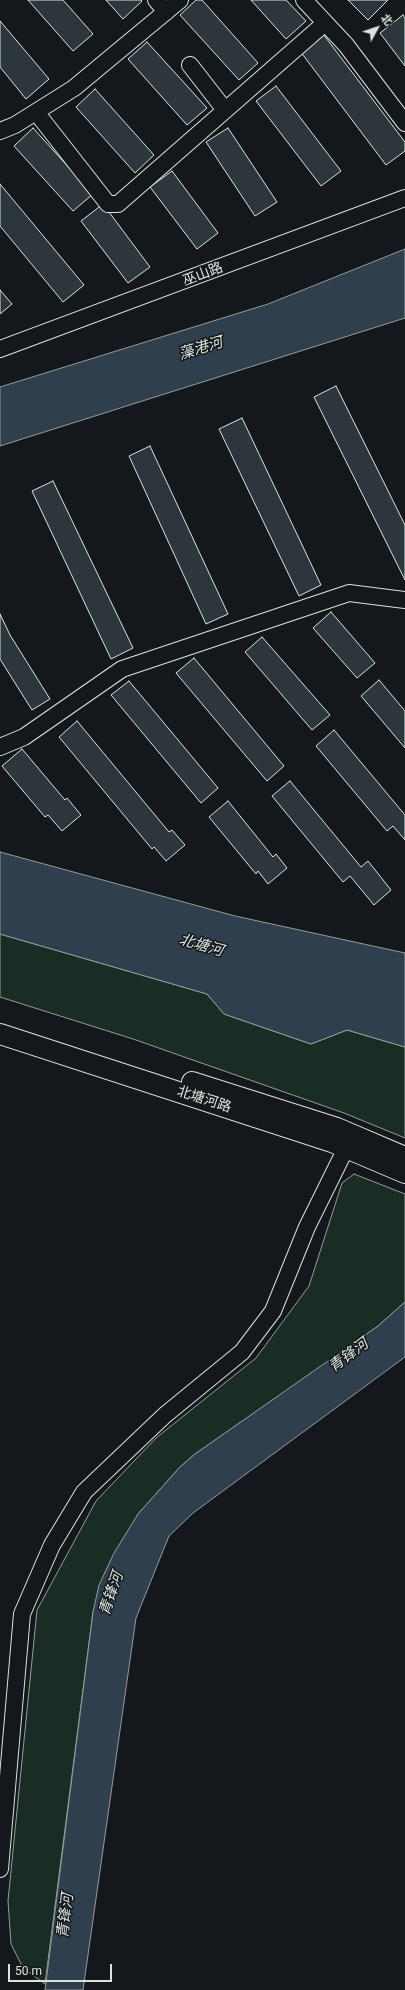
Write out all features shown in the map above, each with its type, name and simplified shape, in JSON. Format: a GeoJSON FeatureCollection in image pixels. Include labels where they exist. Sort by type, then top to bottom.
{"type":"FeatureCollection","features":[{"type":"Feature","properties":{"kind":"main road","name":"北塘河路"},"geometry":{"type":"LineString","coordinates":[[0,1021],[337,1128],[349,1141],[405,1172]]}},
{"type":"Feature","properties":{"kind":"main road","name":"北塘河路"},"geometry":{"type":"LineString","coordinates":[[0,1034],[349,1141],[405,1156]]}},
{"type":"Feature","properties":{"kind":"street"},"geometry":{"type":"LineString","coordinates":[[0,131],[15,125],[74,88],[156,28],[161,6],[180,0]]}},
{"type":"Feature","properties":{"kind":"street"},"geometry":{"type":"LineString","coordinates":[[304,0],[346,45],[405,123]]}},
{"type":"Feature","properties":{"kind":"street"},"geometry":{"type":"LineString","coordinates":[[36,112],[108,204],[118,204],[325,23]]}},
{"type":"Feature","properties":{"kind":"street"},"geometry":{"type":"LineString","coordinates":[[190,65],[225,110]]}},
{"type":"Feature","properties":{"kind":"street","name":"巫山路"},"geometry":{"type":"LineString","coordinates":[[0,349],[405,198]]}},
{"type":"Feature","properties":{"kind":"street"},"geometry":{"type":"LineString","coordinates":[[0,747],[24,737],[122,669],[349,593],[405,600]]}},
{"type":"Feature","properties":{"kind":"street"},"geometry":{"type":"LineString","coordinates":[[0,1869],[22,1614],[52,1545],[84,1492],[166,1415],[242,1352],[274,1311],[307,1227],[349,1141]]}},
{"type":"Feature","properties":{"kind":"green space"},"geometry":{"type":"Polygon","coordinates":[[[0,934],[207,994],[224,1014],[311,1044],[347,1030],[405,1047],[405,1138],[344,1113],[133,1039],[0,997],[0,934]]]}},
{"type":"Feature","properties":{"kind":"green space"},"geometry":{"type":"Polygon","coordinates":[[[354,1174],[405,1194],[405,1302],[378,1326],[195,1454],[180,1467],[138,1514],[93,1612],[45,1984],[23,1968],[11,1944],[8,1901],[37,1610],[96,1501],[156,1438],[256,1358],[309,1286],[342,1183],[354,1174]]]}},
{"type":"Feature","properties":{"kind":"water","name":"藻港河"},"geometry":{"type":"Polygon","coordinates":[[[405,249],[405,318],[0,446],[0,387],[268,304],[405,249]]]}},
{"type":"Feature","properties":{"kind":"water","name":"北塘河"},"geometry":{"type":"Polygon","coordinates":[[[0,852],[235,916],[405,953],[405,1047],[347,1030],[311,1044],[224,1014],[207,994],[0,934],[0,852]]]}},
{"type":"Feature","properties":{"kind":"water","name":"青锋河"},"geometry":{"type":"Polygon","coordinates":[[[405,1302],[405,1357],[193,1513],[169,1536],[136,1618],[83,1990],[45,1990],[93,1612],[99,1585],[114,1553],[138,1514],[180,1467],[195,1454],[378,1326],[405,1302]]]}},
{"type":"Feature","properties":{"kind":"building"},"geometry":{"type":"Polygon","coordinates":[[[28,0],[63,0],[93,34],[73,51],[28,0]]]}},
{"type":"Feature","properties":{"kind":"building"},"geometry":{"type":"Polygon","coordinates":[[[106,0],[141,0],[142,1],[123,19],[106,0]]]}},
{"type":"Feature","properties":{"kind":"building"},"geometry":{"type":"Polygon","coordinates":[[[196,0],[202,0],[258,63],[239,80],[180,15],[196,0]]]}},
{"type":"Feature","properties":{"kind":"building"},"geometry":{"type":"Polygon","coordinates":[[[251,0],[286,0],[306,21],[286,39],[251,0]]]}},
{"type":"Feature","properties":{"kind":"building"},"geometry":{"type":"Polygon","coordinates":[[[348,0],[388,0],[368,20],[348,0]]]}},
{"type":"Feature","properties":{"kind":"building"},"geometry":{"type":"Polygon","coordinates":[[[403,15],[405,18],[405,66],[380,33],[403,15]]]}},
{"type":"Feature","properties":{"kind":"building"},"geometry":{"type":"Polygon","coordinates":[[[0,21],[49,79],[26,99],[0,67],[0,21]]]}},
{"type":"Feature","properties":{"kind":"building"},"geometry":{"type":"Polygon","coordinates":[[[323,34],[405,142],[405,151],[386,165],[300,51],[323,34]]]}},
{"type":"Feature","properties":{"kind":"building"},"geometry":{"type":"Polygon","coordinates":[[[147,42],[207,108],[187,125],[128,59],[147,42]]]}},
{"type":"Feature","properties":{"kind":"building"},"geometry":{"type":"Polygon","coordinates":[[[276,86],[341,171],[321,186],[256,101],[276,86]]]}},
{"type":"Feature","properties":{"kind":"building"},"geometry":{"type":"Polygon","coordinates":[[[95,89],[154,155],[135,173],[76,107],[95,89]]]}},
{"type":"Feature","properties":{"kind":"building"},"geometry":{"type":"Polygon","coordinates":[[[33,128],[93,194],[73,211],[14,146],[33,128]]]}},
{"type":"Feature","properties":{"kind":"building"},"geometry":{"type":"Polygon","coordinates":[[[228,128],[277,202],[255,216],[206,142],[228,128]]]}},
{"type":"Feature","properties":{"kind":"building"},"geometry":{"type":"Polygon","coordinates":[[[172,171],[218,233],[197,249],[150,187],[172,171]]]}},
{"type":"Feature","properties":{"kind":"building"},"geometry":{"type":"Polygon","coordinates":[[[0,184],[84,285],[63,302],[0,226],[0,184]]]}},
{"type":"Feature","properties":{"kind":"building"},"geometry":{"type":"Polygon","coordinates":[[[103,204],[150,267],[128,283],[81,221],[103,204]]]}},
{"type":"Feature","properties":{"kind":"building"},"geometry":{"type":"Polygon","coordinates":[[[0,290],[12,304],[0,314],[0,290]]]}},
{"type":"Feature","properties":{"kind":"building"},"geometry":{"type":"Polygon","coordinates":[[[336,386],[405,525],[405,580],[314,397],[336,386]]]}},
{"type":"Feature","properties":{"kind":"building"},"geometry":{"type":"Polygon","coordinates":[[[242,418],[321,585],[299,596],[219,429],[242,418]]]}},
{"type":"Feature","properties":{"kind":"building"},"geometry":{"type":"Polygon","coordinates":[[[150,446],[228,614],[206,624],[129,456],[150,446]]]}},
{"type":"Feature","properties":{"kind":"building"},"geometry":{"type":"Polygon","coordinates":[[[53,481],[133,648],[111,659],[32,491],[53,481]]]}},
{"type":"Feature","properties":{"kind":"building"},"geometry":{"type":"Polygon","coordinates":[[[331,612],[375,663],[357,678],[313,628],[331,612]]]}},
{"type":"Feature","properties":{"kind":"building"},"geometry":{"type":"Polygon","coordinates":[[[0,614],[10,635],[50,699],[32,710],[0,659],[0,614]]]}},
{"type":"Feature","properties":{"kind":"building"},"geometry":{"type":"Polygon","coordinates":[[[262,637],[330,715],[312,730],[245,652],[262,637]]]}},
{"type":"Feature","properties":{"kind":"building"},"geometry":{"type":"Polygon","coordinates":[[[194,658],[284,766],[267,781],[176,673],[194,658]]]}},
{"type":"Feature","properties":{"kind":"building"},"geometry":{"type":"Polygon","coordinates":[[[379,680],[405,711],[405,748],[361,696],[379,680]]]}},
{"type":"Feature","properties":{"kind":"building"},"geometry":{"type":"Polygon","coordinates":[[[129,681],[218,788],[201,803],[111,695],[129,681]]]}},
{"type":"Feature","properties":{"kind":"building"},"geometry":{"type":"Polygon","coordinates":[[[77,721],[169,832],[172,830],[185,845],[166,861],[154,847],[152,849],[59,737],[77,721]]]}},
{"type":"Feature","properties":{"kind":"building"},"geometry":{"type":"Polygon","coordinates":[[[334,730],[405,815],[405,840],[393,826],[387,831],[316,746],[334,730]]]}},
{"type":"Feature","properties":{"kind":"building"},"geometry":{"type":"Polygon","coordinates":[[[22,749],[65,800],[67,798],[81,815],[62,831],[48,815],[45,817],[2,766],[22,749]]]}},
{"type":"Feature","properties":{"kind":"building"},"geometry":{"type":"Polygon","coordinates":[[[290,781],[361,867],[368,861],[391,890],[374,905],[350,876],[343,882],[272,796],[290,781]]]}},
{"type":"Feature","properties":{"kind":"building"},"geometry":{"type":"Polygon","coordinates":[[[228,801],[273,857],[276,854],[287,868],[268,884],[258,871],[256,874],[209,817],[228,801]]]}}]}
